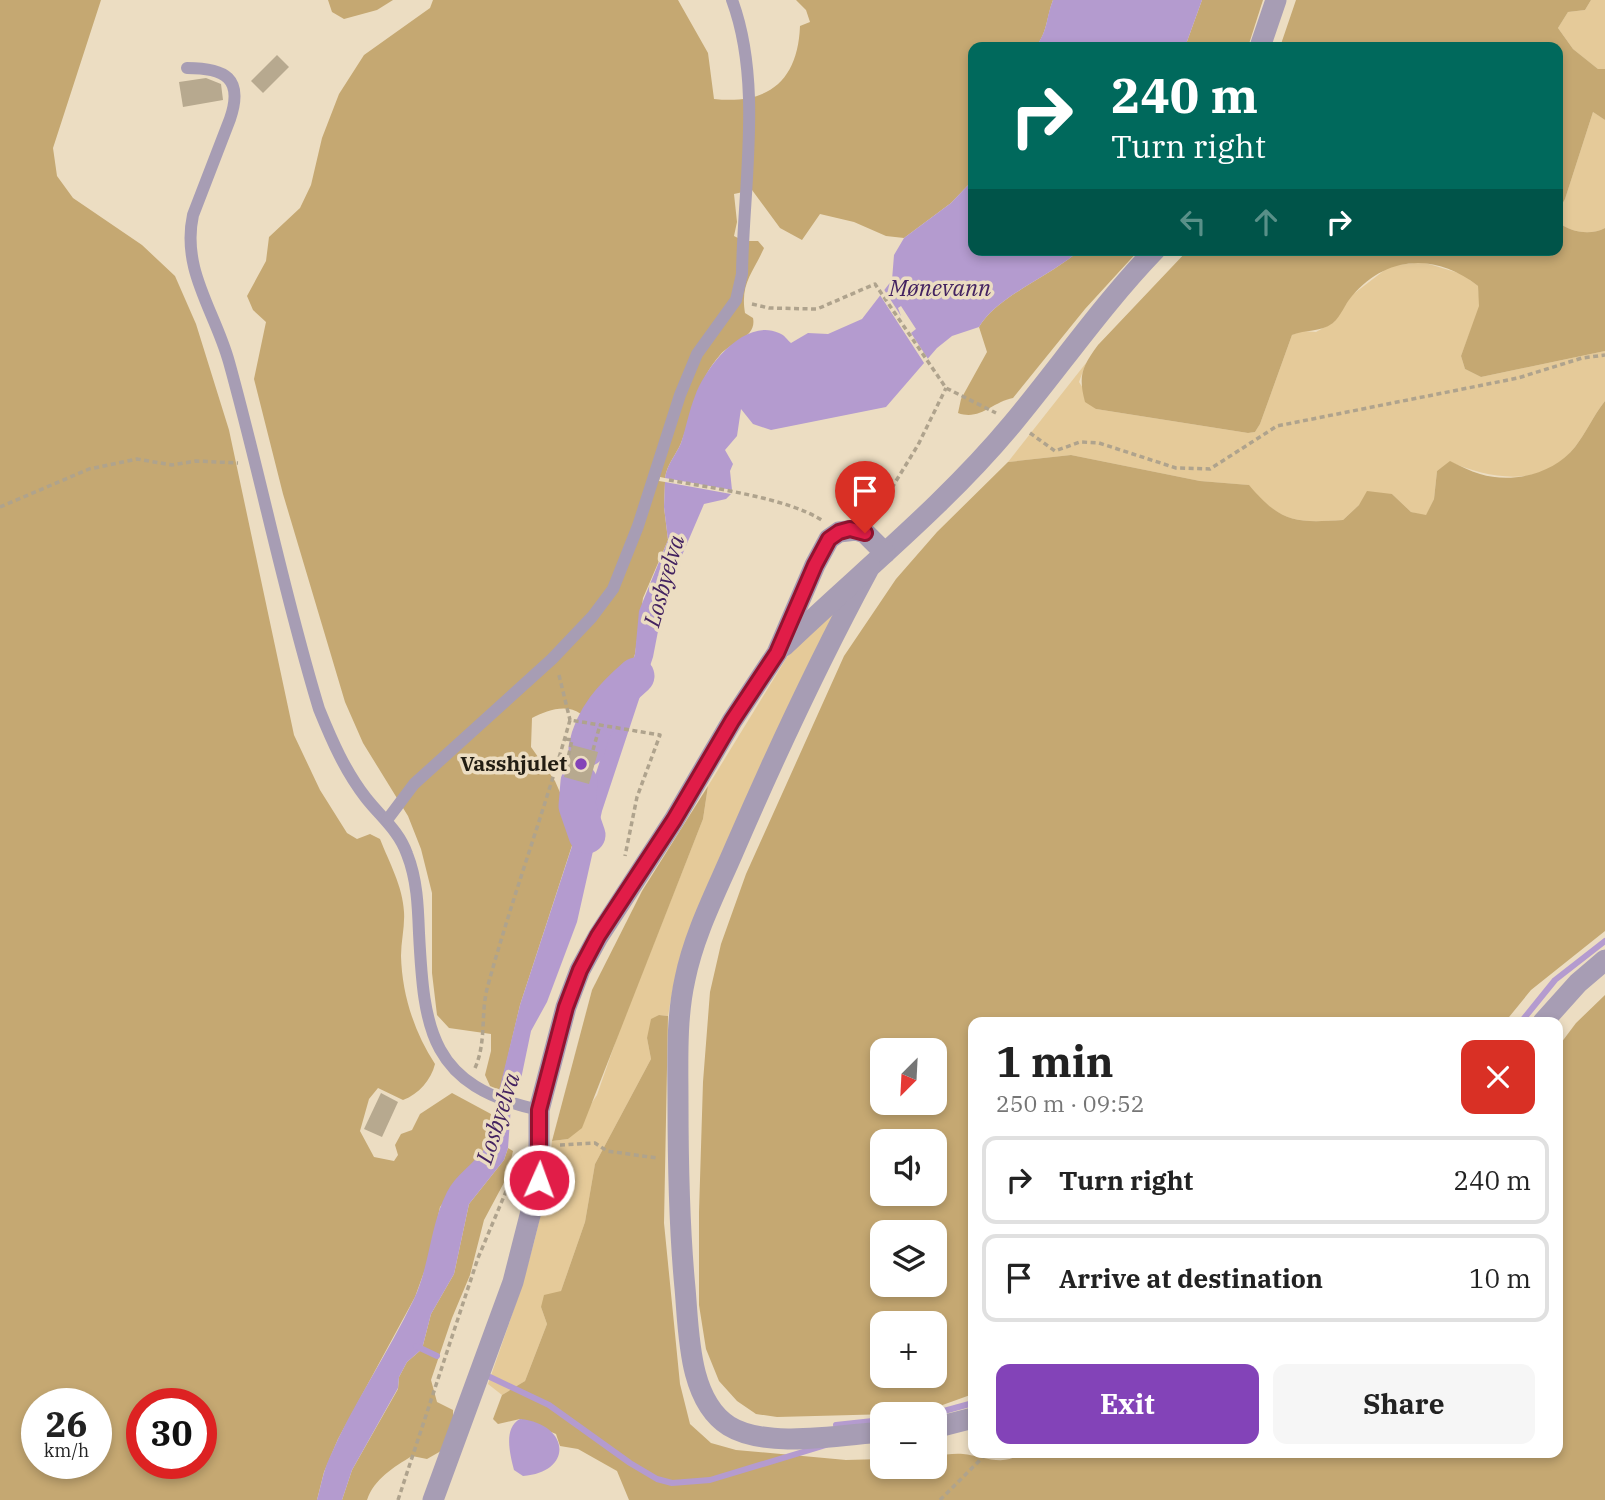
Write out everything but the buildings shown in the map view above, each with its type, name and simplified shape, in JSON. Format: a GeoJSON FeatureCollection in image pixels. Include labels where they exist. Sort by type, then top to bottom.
{"type":"FeatureCollection","features":[{"type":"Feature","properties":{"kind":"street"},"geometry":{"type":"LineString","coordinates":[[1262,42],[1276,0]]}},
{"type":"Feature","properties":{"kind":"street"},"geometry":{"type":"LineString","coordinates":[[777,653],[868,570],[1013,423],[1080,335],[1150,256]]}},
{"type":"Feature","properties":{"kind":"street"},"geometry":{"type":"LineString","coordinates":[[433,1500],[513,1282],[539,1180],[539,1110],[566,1007],[580,970],[598,936],[674,820],[732,721],[777,653],[829,539],[850,529],[865,533],[885,553]]}},
{"type":"Feature","properties":{"kind":"street"},"geometry":{"type":"LineString","coordinates":[[868,570],[795,713],[750,812],[692,953],[685,978],[679,1024],[678,1163],[680,1238],[692,1346],[701,1388],[712,1410],[738,1431],[761,1436],[788,1438],[870,1433]]}},
{"type":"Feature","properties":{"kind":"street"},"geometry":{"type":"LineString","coordinates":[[1547,1017],[1578,983],[1605,960]]}},
{"type":"Feature","properties":{"kind":"street"},"geometry":{"type":"LineString","coordinates":[[947,1425],[968,1419]]}},
{"type":"Feature","properties":{"kind":"lane"},"geometry":{"type":"LineString","coordinates":[[387,820],[414,784],[552,659],[592,617],[612,589],[638,526],[671,417],[688,374],[697,354],[736,300],[742,274],[748,110],[746,55],[741,26],[732,0]]}},
{"type":"Feature","properties":{"kind":"lane"},"geometry":{"type":"LineString","coordinates":[[187,68],[211,68],[231,80],[235,87],[234,106],[197,201],[189,243],[199,289],[229,363],[319,709],[334,748],[353,779],[387,820],[407,853],[416,884],[421,977],[430,1027],[446,1059],[468,1083],[495,1098],[539,1110]]}},
{"type":"Feature","properties":{"kind":"path"},"geometry":{"type":"LineString","coordinates":[[736,300],[769,308],[817,309],[876,284],[946,388],[967,396],[1038,437],[1055,451],[1080,442],[1099,443],[1176,468],[1210,469],[1277,426],[1518,378],[1583,358],[1605,355]]}},
{"type":"Feature","properties":{"kind":"path"},"geometry":{"type":"LineString","coordinates":[[865,533],[918,445],[946,388]]}},
{"type":"Feature","properties":{"kind":"path"},"geometry":{"type":"LineString","coordinates":[[0,507],[89,469],[137,459],[172,465],[196,461],[254,463]]}},
{"type":"Feature","properties":{"kind":"path"},"geometry":{"type":"LineString","coordinates":[[670,480],[732,492],[810,512],[839,532]]}},
{"type":"Feature","properties":{"kind":"path"},"geometry":{"type":"LineString","coordinates":[[468,1083],[482,1052],[485,994],[500,941],[572,720],[552,659]]}},
{"type":"Feature","properties":{"kind":"path"},"geometry":{"type":"LineString","coordinates":[[572,720],[660,735],[637,797],[624,861]]}},
{"type":"Feature","properties":{"kind":"path"},"geometry":{"type":"LineString","coordinates":[[593,750],[600,724]]}},
{"type":"Feature","properties":{"kind":"path"},"geometry":{"type":"LineString","coordinates":[[565,738],[572,740],[565,772]]}},
{"type":"Feature","properties":{"kind":"path"},"geometry":{"type":"LineString","coordinates":[[540,1146],[595,1143],[607,1151],[652,1156],[668,1164],[678,1163]]}},
{"type":"Feature","properties":{"kind":"path"},"geometry":{"type":"LineString","coordinates":[[398,1500],[478,1258],[520,1157]]}},
{"type":"Feature","properties":{"kind":"path"},"geometry":{"type":"LineString","coordinates":[[940,1500],[982,1458]]}},
{"type":"Feature","properties":{"kind":"shaded area"},"geometry":{"type":"Polygon","coordinates":[[[0,0],[101,0],[53,148],[57,176],[73,198],[142,245],[175,276],[196,324],[229,430],[294,735],[320,790],[347,833],[357,839],[370,834],[380,839],[401,893],[404,917],[401,956],[404,984],[415,1026],[435,1064],[424,1086],[403,1100],[378,1088],[369,1099],[360,1131],[374,1157],[394,1161],[398,1155],[395,1145],[401,1134],[412,1130],[420,1114],[452,1093],[491,1114],[485,1148],[440,1207],[428,1261],[415,1297],[338,1439],[324,1472],[317,1500],[0,1500],[0,0]]]}},
{"type":"Feature","properties":{"kind":"shaded area"},"geometry":{"type":"Polygon","coordinates":[[[328,0],[393,0],[377,10],[344,19],[332,12],[328,0]]]}},
{"type":"Feature","properties":{"kind":"shaded area"},"geometry":{"type":"Polygon","coordinates":[[[433,0],[678,0],[708,53],[714,99],[733,100],[765,93],[777,85],[786,74],[798,45],[800,26],[810,22],[806,10],[796,0],[1053,0],[1039,42],[968,42],[968,185],[951,203],[904,238],[886,236],[854,222],[820,214],[802,240],[780,228],[752,190],[734,194],[737,222],[734,236],[744,241],[758,241],[764,248],[748,279],[744,294],[745,313],[753,318],[753,325],[747,335],[725,350],[712,365],[665,478],[660,477],[659,481],[665,482],[664,507],[668,540],[643,598],[635,654],[608,736],[596,729],[581,714],[569,709],[550,711],[532,718],[531,747],[555,781],[572,820],[578,827],[520,1005],[500,1090],[490,1086],[485,1075],[491,1051],[491,1034],[449,1028],[437,1015],[432,973],[432,893],[421,849],[408,816],[363,743],[345,702],[283,494],[254,379],[266,322],[253,310],[247,296],[266,261],[269,237],[300,208],[311,185],[322,138],[339,94],[364,55],[430,8],[433,0]]]}},
{"type":"Feature","properties":{"kind":"shaded area"},"geometry":{"type":"Polygon","coordinates":[[[1202,0],[1263,0],[1250,42],[1187,42],[1202,0]]]}},
{"type":"Feature","properties":{"kind":"shaded area"},"geometry":{"type":"Polygon","coordinates":[[[1296,0],[1591,0],[1585,10],[1568,12],[1558,28],[1573,49],[1598,69],[1605,69],[1605,120],[1593,112],[1563,203],[1563,42],[1282,42],[1296,0]]]}},
{"type":"Feature","properties":{"kind":"shaded area"},"geometry":{"type":"Polygon","coordinates":[[[1591,0],[1605,0],[1605,69],[1598,69],[1573,49],[1558,28],[1568,12],[1585,10],[1591,0]]]}},
{"type":"Feature","properties":{"kind":"shaded area"},"geometry":{"type":"Polygon","coordinates":[[[1593,112],[1605,120],[1605,228],[1587,232],[1563,225],[1565,199],[1593,112]]]}},
{"type":"Feature","properties":{"kind":"shaded area"},"geometry":{"type":"Polygon","coordinates":[[[1563,225],[1580,232],[1605,228],[1605,351],[1481,377],[1465,369],[1461,356],[1479,306],[1478,286],[1446,268],[1412,263],[1396,266],[1366,282],[1352,296],[1333,323],[1318,330],[1292,335],[1255,432],[1096,409],[1085,402],[1082,378],[1085,366],[1098,345],[1182,256],[1563,256],[1563,225]]]}},
{"type":"Feature","properties":{"kind":"shaded area"},"geometry":{"type":"Polygon","coordinates":[[[1073,256],[1134,256],[1085,309],[1013,398],[973,415],[958,413],[961,399],[987,352],[979,327],[987,316],[1011,296],[1073,256]]]}},
{"type":"Feature","properties":{"kind":"shaded area"},"geometry":{"type":"Polygon","coordinates":[[[1422,262],[1462,274],[1478,286],[1480,306],[1461,356],[1465,369],[1481,377],[1605,351],[1605,401],[1579,442],[1562,460],[1532,475],[1516,477],[1483,473],[1450,462],[1437,471],[1434,499],[1426,516],[1411,512],[1392,494],[1359,505],[1343,520],[1313,521],[1280,514],[1248,485],[1200,481],[1071,455],[1008,462],[1086,363],[1079,382],[1096,409],[1255,432],[1292,335],[1302,331],[1316,332],[1334,322],[1352,295],[1390,266],[1422,262]]]}},
{"type":"Feature","properties":{"kind":"shaded area"},"geometry":{"type":"Polygon","coordinates":[[[1605,401],[1605,931],[1531,990],[1509,1017],[968,1017],[968,1396],[947,1403],[870,1402],[870,1415],[777,1417],[756,1414],[737,1401],[719,1381],[706,1349],[699,1305],[703,1082],[710,992],[721,944],[746,874],[844,656],[896,579],[937,532],[1008,462],[1071,455],[1200,481],[1249,485],[1280,514],[1313,521],[1343,520],[1359,505],[1367,491],[1392,494],[1411,512],[1426,515],[1434,499],[1437,471],[1450,461],[1492,477],[1519,477],[1556,464],[1575,447],[1605,401]]]}},
{"type":"Feature","properties":{"kind":"shaded area"},"geometry":{"type":"Polygon","coordinates":[[[839,609],[673,987],[668,1016],[659,1015],[647,1038],[651,1059],[595,1164],[585,1222],[561,1291],[541,1307],[547,1324],[525,1381],[502,1395],[488,1384],[536,1234],[552,1141],[568,1139],[597,1095],[620,1029],[703,819],[708,786],[800,636],[839,609]]]}},
{"type":"Feature","properties":{"kind":"shaded area"},"geometry":{"type":"Polygon","coordinates":[[[708,786],[703,819],[582,1128],[568,1139],[552,1141],[592,990],[642,891],[708,786]]]}},
{"type":"Feature","properties":{"kind":"shaded area"},"geometry":{"type":"Polygon","coordinates":[[[1605,995],[1605,1500],[629,1500],[617,1471],[578,1449],[560,1446],[556,1434],[520,1419],[498,1424],[493,1419],[502,1395],[525,1381],[547,1324],[541,1307],[544,1295],[561,1291],[585,1222],[595,1164],[651,1059],[647,1038],[651,1019],[659,1015],[668,1016],[664,1223],[680,1384],[690,1424],[711,1443],[736,1450],[846,1460],[870,1459],[870,1479],[947,1479],[947,1455],[956,1454],[994,1460],[1563,1458],[1563,1040],[1576,1023],[1605,995]]]}},
{"type":"Feature","properties":{"kind":"shaded area"},"geometry":{"type":"Polygon","coordinates":[[[508,1148],[513,1151],[507,1177],[484,1220],[470,1275],[431,1380],[437,1402],[453,1410],[453,1422],[441,1451],[427,1459],[412,1456],[398,1465],[374,1486],[367,1500],[342,1500],[352,1470],[398,1389],[399,1377],[407,1362],[422,1349],[431,1314],[454,1274],[469,1204],[504,1160],[508,1148]]]}},
{"type":"Feature","properties":{"kind":"water"},"geometry":{"type":"Polygon","coordinates":[[[1053,0],[1202,0],[1187,42],[1039,42],[1053,0]]]}},
{"type":"Feature","properties":{"kind":"water","name":"Mønevann"},"geometry":{"type":"Polygon","coordinates":[[[968,185],[968,256],[1073,256],[1011,296],[987,316],[979,327],[952,336],[937,348],[886,407],[771,430],[753,424],[741,409],[737,436],[725,450],[733,464],[730,471],[732,490],[665,478],[681,443],[700,385],[707,372],[728,348],[753,332],[766,330],[779,333],[791,343],[808,333],[828,334],[862,319],[892,280],[894,255],[904,238],[951,203],[968,185]]]}},
{"type":"Feature","properties":{"kind":"water"},"geometry":{"type":"Polygon","coordinates":[[[665,482],[731,494],[726,499],[704,504],[665,595],[653,657],[602,811],[577,922],[547,1002],[531,1031],[521,1079],[512,1092],[508,1148],[504,1160],[469,1204],[454,1274],[431,1314],[422,1349],[407,1362],[399,1377],[398,1388],[352,1470],[342,1500],[317,1500],[325,1469],[338,1438],[414,1299],[447,1192],[485,1148],[520,1005],[635,654],[639,611],[668,540],[664,507],[665,482]]]}},
{"type":"Feature","properties":{"kind":"water"},"geometry":{"type":"Polygon","coordinates":[[[520,1419],[549,1429],[556,1438],[558,1458],[540,1473],[523,1476],[514,1470],[509,1442],[511,1429],[520,1419]]]}},
{"type":"Feature","properties":{"kind":"pier"},"geometry":{"type":"Polygon","coordinates":[[[883,288],[901,316],[898,308],[901,306],[916,329],[911,333],[930,362],[926,366],[878,292],[883,288]]]}},
{"type":"Feature","properties":{"kind":"waterway","name":"Losbyelva"},"geometry":{"type":"LineString","coordinates":[[587,748],[594,726],[605,708],[636,676]]}},
{"type":"Feature","properties":{"kind":"waterway","name":"Losbyelva"},"geometry":{"type":"LineString","coordinates":[[579,782],[577,806],[587,835]]}},
{"type":"Feature","properties":{"kind":"waterway"},"geometry":{"type":"LineString","coordinates":[[1525,1017],[1555,980],[1605,941]]}},
{"type":"Feature","properties":{"kind":"waterway"},"geometry":{"type":"LineString","coordinates":[[416,1346],[437,1356]]}},
{"type":"Feature","properties":{"kind":"waterway"},"geometry":{"type":"LineString","coordinates":[[490,1377],[549,1405],[630,1463],[657,1479],[672,1483],[710,1480],[826,1445]]}},
{"type":"Feature","properties":{"kind":"waterway"},"geometry":{"type":"LineString","coordinates":[[947,1410],[968,1404]]}},
{"type":"Feature","properties":{"kind":"waterway"},"geometry":{"type":"LineString","coordinates":[[836,1425],[870,1421]]}},
{"type":"Feature","properties":{"kind":"place","name":"Vasshjulet"},"geometry":{"type":"Point","coordinates":[581,764]}},
{"type":"Feature","properties":{"kind":"route"},"geometry":{"type":"LineString","coordinates":[[539,1180],[539,1110],[566,1007],[580,970],[598,936],[674,820],[732,721],[777,653],[829,539],[850,529],[865,533]]}}]}
